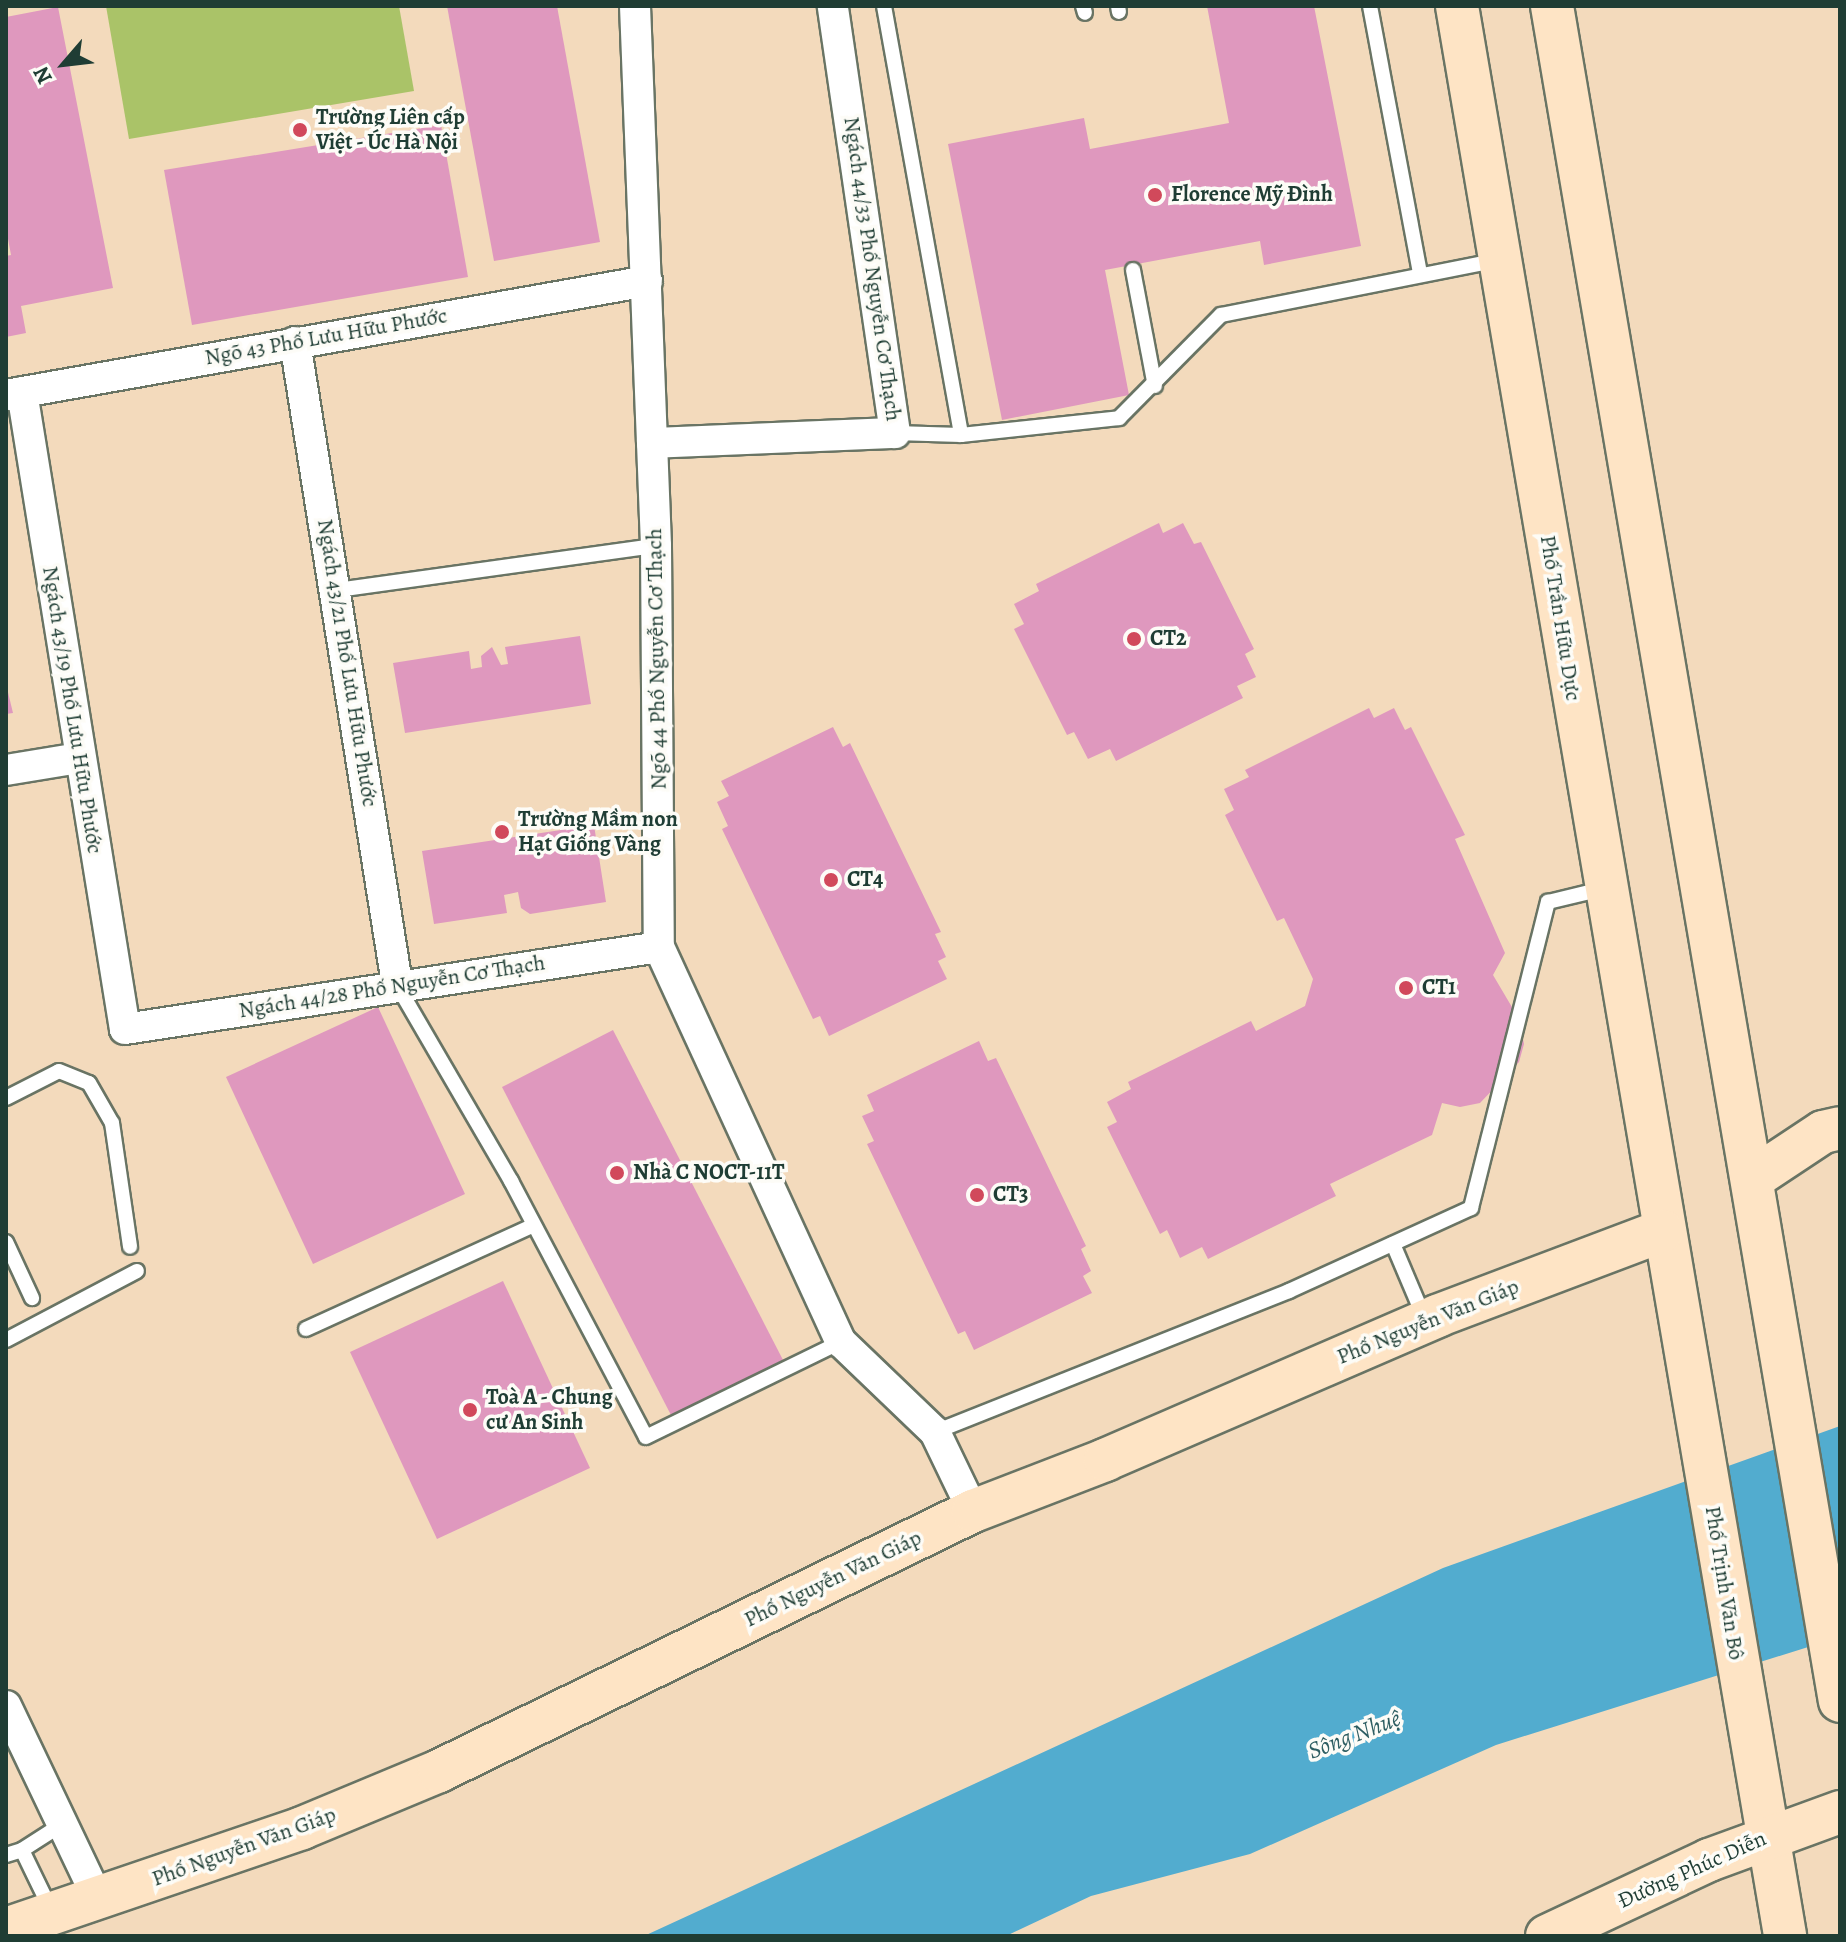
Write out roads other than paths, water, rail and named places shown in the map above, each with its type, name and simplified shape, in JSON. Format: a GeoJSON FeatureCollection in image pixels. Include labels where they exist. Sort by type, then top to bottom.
{"type":"FeatureCollection","features":[{"type":"Feature","properties":{"kind":"main road","name":"Phố Trần Hữu Dực"},"geometry":{"type":"LineString","coordinates":[[1457,6],[1502,260],[1662,1231]]}},
{"type":"Feature","properties":{"kind":"main road"},"geometry":{"type":"LineString","coordinates":[[1552,6],[1840,1701]]}},
{"type":"Feature","properties":{"kind":"main road"},"geometry":{"type":"LineString","coordinates":[[1752,1179],[1823,1132],[1840,1128]]}},
{"type":"Feature","properties":{"kind":"main road","name":"Phố Nguyễn Văn Giáp"},"geometry":{"type":"LineString","coordinates":[[6,1929],[302,1828],[439,1771],[973,1511],[1105,1460],[1425,1321],[1662,1231]]}},
{"type":"Feature","properties":{"kind":"main road","name":"Phố Trịnh Văn Bô"},"geometry":{"type":"LineString","coordinates":[[1662,1231],[1785,1936]]}},
{"type":"Feature","properties":{"kind":"main road","name":"Đường Phúc Diễn"},"geometry":{"type":"LineString","coordinates":[[1547,1936],[1766,1836],[1840,1812]]}},
{"type":"Feature","properties":{"kind":"street","name":"Ngõ 44 Phố Nguyễn Cơ Thạch"},"geometry":{"type":"LineString","coordinates":[[635,6],[656,546],[659,947],[841,1342],[935,1432],[973,1511]]}},
{"type":"Feature","properties":{"kind":"street","name":"Ngách 44/33 Phố Nguyễn Cơ Thạch"},"geometry":{"type":"LineString","coordinates":[[652,443],[895,433],[833,6]]}},
{"type":"Feature","properties":{"kind":"street","name":"Ngõ 43 Phố Lưu Hữu Phước"},"geometry":{"type":"LineString","coordinates":[[14,393],[647,281]]}},
{"type":"Feature","properties":{"kind":"street","name":"Ngách 43/21 Phố Lưu Hữu Phước"},"geometry":{"type":"LineString","coordinates":[[295,342],[337,590],[397,984]]}},
{"type":"Feature","properties":{"kind":"street","name":"Ngách 43/19 Phố Lưu Hữu Phước"},"geometry":{"type":"LineString","coordinates":[[14,393],[125,1029]]}},
{"type":"Feature","properties":{"kind":"street"},"geometry":{"type":"LineString","coordinates":[[6,770],[79,758]]}},
{"type":"Feature","properties":{"kind":"street","name":"Ngách 44/28 Phố Nguyễn Cơ Thạch"},"geometry":{"type":"LineString","coordinates":[[125,1029],[397,984],[659,947]]}},
{"type":"Feature","properties":{"kind":"street"},"geometry":{"type":"LineString","coordinates":[[6,1706],[98,1899]]}},
{"type":"Feature","properties":{"kind":"lane"},"geometry":{"type":"LineString","coordinates":[[884,6],[961,435]]}},
{"type":"Feature","properties":{"kind":"lane"},"geometry":{"type":"LineString","coordinates":[[1370,6],[1420,274]]}},
{"type":"Feature","properties":{"kind":"lane"},"geometry":{"type":"LineString","coordinates":[[895,433],[961,435],[1119,418],[1155,386],[1221,315],[1502,260]]}},
{"type":"Feature","properties":{"kind":"lane"},"geometry":{"type":"LineString","coordinates":[[1133,270],[1155,386]]}},
{"type":"Feature","properties":{"kind":"lane"},"geometry":{"type":"LineString","coordinates":[[337,590],[656,546]]}},
{"type":"Feature","properties":{"kind":"lane"},"geometry":{"type":"LineString","coordinates":[[935,1432],[1194,1331],[1471,1208],[1548,902],[1604,889]]}},
{"type":"Feature","properties":{"kind":"lane"},"geometry":{"type":"LineString","coordinates":[[397,984],[646,1437],[841,1342]]}},
{"type":"Feature","properties":{"kind":"lane"},"geometry":{"type":"LineString","coordinates":[[6,1098],[59,1071],[89,1083],[112,1123],[130,1247]]}},
{"type":"Feature","properties":{"kind":"lane"},"geometry":{"type":"LineString","coordinates":[[306,1329],[532,1226]]}},
{"type":"Feature","properties":{"kind":"lane"},"geometry":{"type":"LineString","coordinates":[[6,1242],[32,1298]]}},
{"type":"Feature","properties":{"kind":"lane"},"geometry":{"type":"LineString","coordinates":[[1393,1244],[1425,1321]]}},
{"type":"Feature","properties":{"kind":"lane"},"geometry":{"type":"LineString","coordinates":[[6,1340],[137,1271]]}},
{"type":"Feature","properties":{"kind":"lane"},"geometry":{"type":"LineString","coordinates":[[6,1855],[22,1850],[64,1823]]}},
{"type":"Feature","properties":{"kind":"lane"},"geometry":{"type":"LineString","coordinates":[[22,1850],[53,1914]]}},
{"type":"Feature","properties":{"kind":"water","name":"Sông Nhuệ"},"geometry":{"type":"Polygon","coordinates":[[[1840,1426],[1840,1637],[1496,1745],[1250,1854],[1091,1896],[1006,1936],[644,1936],[1443,1568],[1840,1426]]]}},
{"type":"Feature","properties":{"kind":"place","name":"Trường Liên cấp Việt - Úc Hà Nội"},"geometry":{"type":"Point","coordinates":[300,130]}},
{"type":"Feature","properties":{"kind":"place","name":"Florence Mỹ Đình"},"geometry":{"type":"Point","coordinates":[1155,195]}},
{"type":"Feature","properties":{"kind":"place","name":"CT2"},"geometry":{"type":"Point","coordinates":[1134,639]}},
{"type":"Feature","properties":{"kind":"place","name":"Trường Mầm non Hạt Giống Vàng"},"geometry":{"type":"Point","coordinates":[502,832]}},
{"type":"Feature","properties":{"kind":"place","name":"CT4"},"geometry":{"type":"Point","coordinates":[831,880]}},
{"type":"Feature","properties":{"kind":"place","name":"CT1"},"geometry":{"type":"Point","coordinates":[1406,988]}},
{"type":"Feature","properties":{"kind":"place","name":"Nhà C NOCT-11T"},"geometry":{"type":"Point","coordinates":[617,1173]}},
{"type":"Feature","properties":{"kind":"place","name":"CT3"},"geometry":{"type":"Point","coordinates":[977,1195]}},
{"type":"Feature","properties":{"kind":"place","name":"Toà A - Chung cư An Sinh"},"geometry":{"type":"Point","coordinates":[470,1410]}}]}
